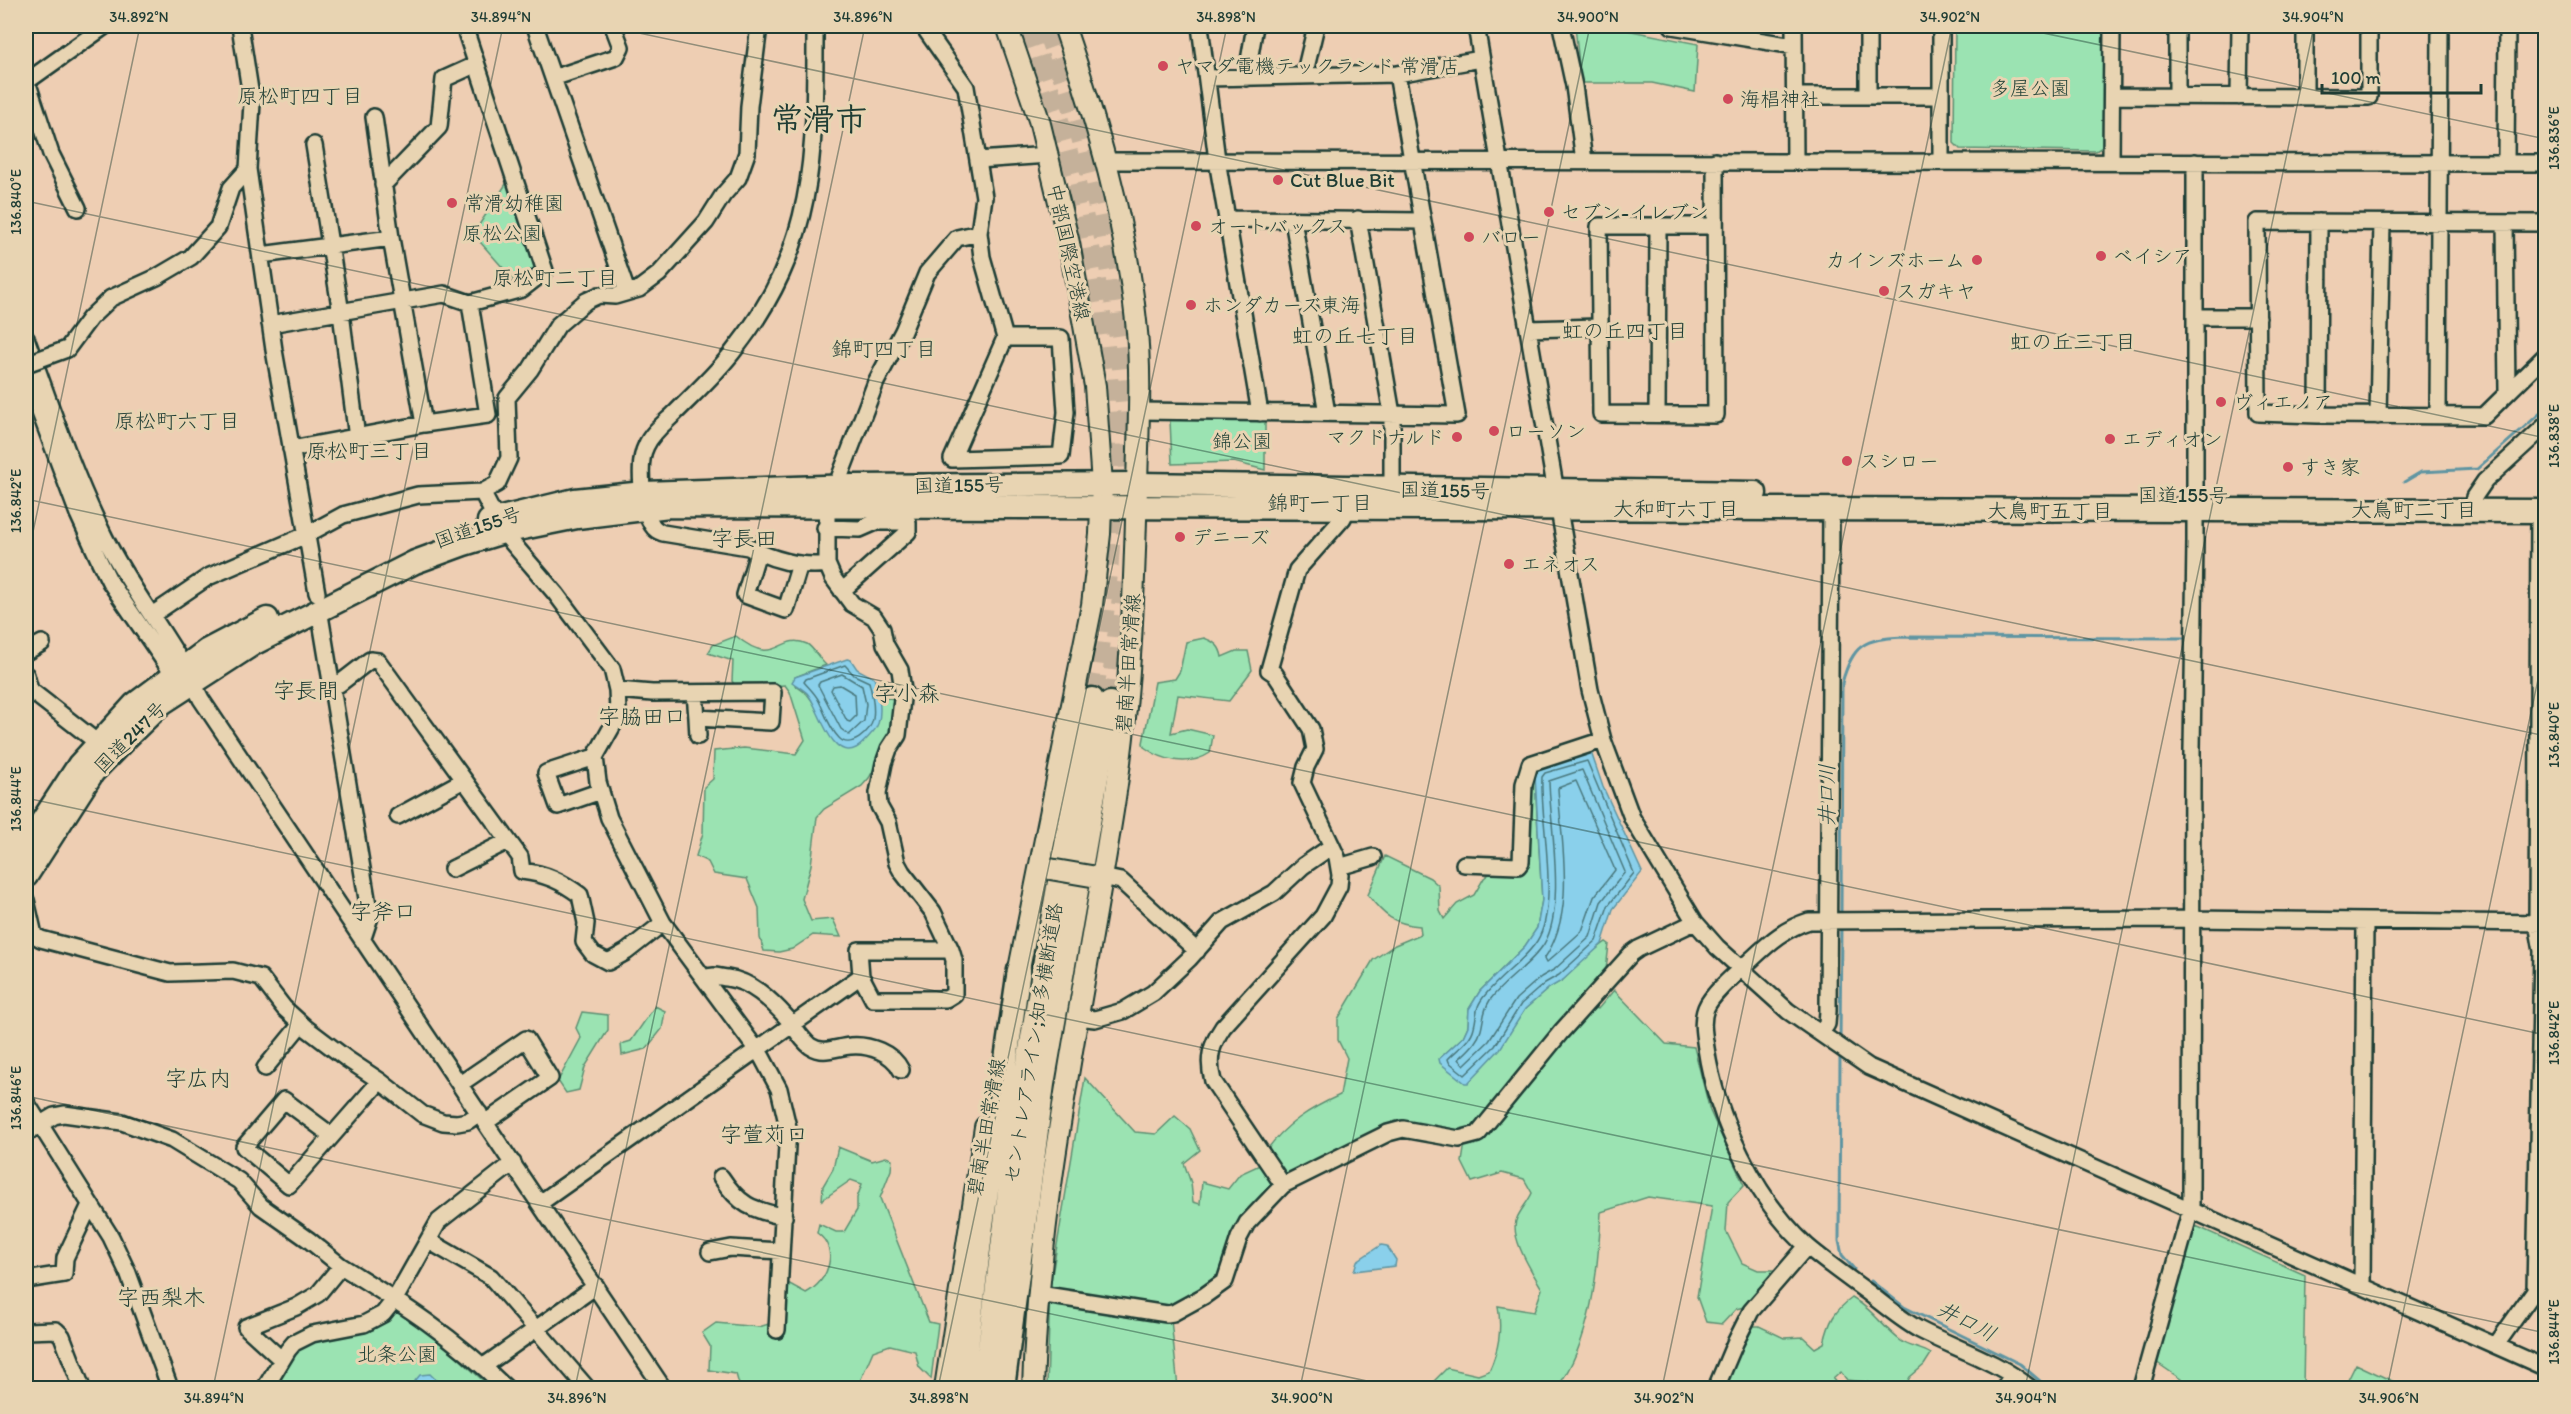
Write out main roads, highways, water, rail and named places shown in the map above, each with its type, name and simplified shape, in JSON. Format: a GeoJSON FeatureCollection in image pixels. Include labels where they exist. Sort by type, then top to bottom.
{"type":"FeatureCollection","features":[{"type":"Feature","properties":{"kind":"highway","name":"国道155号"},"geometry":{"type":"LineString","coordinates":[[265,629],[402,554],[575,500],[645,501],[830,487],[1137,484],[1312,485],[1559,499],[1831,509],[2474,497],[2543,506]]}},
{"type":"Feature","properties":{"kind":"highway","name":"国道155号"},"geometry":{"type":"LineString","coordinates":[[645,501],[669,506],[1348,508],[1559,499],[1836,495],[2543,506]]}},
{"type":"Feature","properties":{"kind":"highway","name":"国道247号"},"geometry":{"type":"LineString","coordinates":[[26,876],[93,772],[162,703],[188,681],[206,651],[265,629]]}},
{"type":"Feature","properties":{"kind":"highway","name":"国道247号"},"geometry":{"type":"LineString","coordinates":[[26,846],[79,765],[135,704],[188,681]]}},
{"type":"Feature","properties":{"kind":"highway","name":"セントレアライン;知多横断道路"},"geometry":{"type":"LineString","coordinates":[[984,1389],[1025,1080],[1101,701],[1045,1073],[1003,1389]]}},
{"type":"Feature","properties":{"kind":"highway"},"geometry":{"type":"LineString","coordinates":[[962,1389],[982,1225],[1019,970]]}},
{"type":"Feature","properties":{"kind":"main road","name":"中部国際空港線"},"geometry":{"type":"LineString","coordinates":[[1007,26],[1028,84],[1049,155],[1069,243],[1088,348],[1099,431],[1102,484]]}},
{"type":"Feature","properties":{"kind":"main road"},"geometry":{"type":"LineString","coordinates":[[1064,26],[1090,100],[1107,161],[1136,322],[1139,411],[1137,484]]}},
{"type":"Feature","properties":{"kind":"main road","name":"碧南半田常滑線"},"geometry":{"type":"LineString","coordinates":[[945,1389],[952,1359],[969,1225],[992,1092],[1019,970],[1045,868],[1092,605],[1102,484]]}},
{"type":"Feature","properties":{"kind":"main road","name":"碧南半田常滑線"},"geometry":{"type":"LineString","coordinates":[[1033,1389],[1039,1294],[1057,1149],[1097,876],[1126,707],[1137,484]]}},
{"type":"Feature","properties":{"kind":"main road"},"geometry":{"type":"LineString","coordinates":[[1045,868],[1097,876]]}},
{"type":"Feature","properties":{"kind":"water"},"geometry":{"type":"Polygon","coordinates":[[[847,659],[851,660],[857,669],[874,678],[880,714],[877,727],[863,743],[847,750],[839,747],[832,740],[807,693],[792,682],[795,677],[847,659]]]}},
{"type":"Feature","properties":{"kind":"water"},"geometry":{"type":"Polygon","coordinates":[[[1591,752],[1603,787],[1642,872],[1613,909],[1602,944],[1563,980],[1549,988],[1525,1009],[1500,1049],[1468,1083],[1465,1083],[1440,1063],[1439,1059],[1463,1037],[1468,1026],[1469,1009],[1480,991],[1525,946],[1537,928],[1542,900],[1535,775],[1540,769],[1591,752]]]}},
{"type":"Feature","properties":{"kind":"water"},"geometry":{"type":"Polygon","coordinates":[[[1381,1245],[1387,1246],[1396,1260],[1395,1266],[1354,1271],[1357,1261],[1381,1245]]]}},
{"type":"Feature","properties":{"kind":"water"},"geometry":{"type":"Polygon","coordinates":[[[430,1374],[444,1388],[409,1388],[420,1375],[430,1374]]]}},
{"type":"Feature","properties":{"kind":"waterway","name":"井口川"},"geometry":{"type":"LineString","coordinates":[[2404,482],[2421,472],[2477,469],[2546,408]]}},
{"type":"Feature","properties":{"kind":"waterway","name":"井口川"},"geometry":{"type":"LineString","coordinates":[[1841,915],[1842,683],[1851,660],[1862,646],[1869,642],[1903,637],[2183,638]]}},
{"type":"Feature","properties":{"kind":"waterway","name":"井口川"},"geometry":{"type":"LineString","coordinates":[[1840,1041],[1841,924]]}},
{"type":"Feature","properties":{"kind":"waterway","name":"井口川"},"geometry":{"type":"LineString","coordinates":[[1840,1053],[1839,1241],[1842,1255],[1854,1269]]}},
{"type":"Feature","properties":{"kind":"waterway","name":"井口川"},"geometry":{"type":"LineString","coordinates":[[1871,1281],[1904,1307],[2020,1364],[2048,1388]]}},
{"type":"Feature","properties":{"kind":"tunnel"},"geometry":{"type":"LineString","coordinates":[[1027,26],[1046,82],[1078,197],[1100,314],[1107,373],[1111,492],[1109,544],[1092,699]]}},
{"type":"Feature","properties":{"kind":"tunnel"},"geometry":{"type":"LineString","coordinates":[[1046,26],[1081,135],[1106,246],[1122,358],[1130,473]]}},
{"type":"Feature","properties":{"kind":"tunnel"},"geometry":{"type":"LineString","coordinates":[[1110,703],[1126,572]]}},
{"type":"Feature","properties":{"kind":"place","name":"ヤマダ電機テックランド 常滑店"},"geometry":{"type":"Point","coordinates":[1163,66]}},
{"type":"Feature","properties":{"kind":"place","name":"海椙神社"},"geometry":{"type":"Point","coordinates":[1728,99]}},
{"type":"Feature","properties":{"kind":"place","name":"Cut Blue Bit"},"geometry":{"type":"Point","coordinates":[1278,180]}},
{"type":"Feature","properties":{"kind":"place","name":"常滑幼稚園"},"geometry":{"type":"Point","coordinates":[452,203]}},
{"type":"Feature","properties":{"kind":"place","name":"セブン-イレブン"},"geometry":{"type":"Point","coordinates":[1549,212]}},
{"type":"Feature","properties":{"kind":"place","name":"オートバックス"},"geometry":{"type":"Point","coordinates":[1196,226]}},
{"type":"Feature","properties":{"kind":"place","name":"バロー"},"geometry":{"type":"Point","coordinates":[1469,237]}},
{"type":"Feature","properties":{"kind":"place","name":"ベイシア"},"geometry":{"type":"Point","coordinates":[2101,256]}},
{"type":"Feature","properties":{"kind":"place","name":"カインズホーム"},"geometry":{"type":"Point","coordinates":[1977,260]}},
{"type":"Feature","properties":{"kind":"place","name":"スガキヤ"},"geometry":{"type":"Point","coordinates":[1884,291]}},
{"type":"Feature","properties":{"kind":"place","name":"ホンダカーズ東海"},"geometry":{"type":"Point","coordinates":[1191,305]}},
{"type":"Feature","properties":{"kind":"place","name":"ヴィエノア"},"geometry":{"type":"Point","coordinates":[2221,402]}},
{"type":"Feature","properties":{"kind":"place","name":"ローソン"},"geometry":{"type":"Point","coordinates":[1494,431]}},
{"type":"Feature","properties":{"kind":"place","name":"マクドナルド"},"geometry":{"type":"Point","coordinates":[1457,437]}},
{"type":"Feature","properties":{"kind":"place","name":"エディオン"},"geometry":{"type":"Point","coordinates":[2110,439]}},
{"type":"Feature","properties":{"kind":"place","name":"スシロー"},"geometry":{"type":"Point","coordinates":[1847,461]}},
{"type":"Feature","properties":{"kind":"place","name":"すき家"},"geometry":{"type":"Point","coordinates":[2288,467]}},
{"type":"Feature","properties":{"kind":"place","name":"デニーズ"},"geometry":{"type":"Point","coordinates":[1180,537]}},
{"type":"Feature","properties":{"kind":"place","name":"エネオス"},"geometry":{"type":"Point","coordinates":[1509,564]}},
{"type":"Feature","properties":{"kind":"district","name":"原松町四丁目"},"geometry":{"type":"Point","coordinates":[300,95]}},
{"type":"Feature","properties":{"kind":"district","name":"常滑市"},"geometry":{"type":"Point","coordinates":[819,119]}},
{"type":"Feature","properties":{"kind":"district","name":"原松町二丁目"},"geometry":{"type":"Point","coordinates":[555,277]}},
{"type":"Feature","properties":{"kind":"district","name":"虹の丘四丁目"},"geometry":{"type":"Point","coordinates":[1625,330]}},
{"type":"Feature","properties":{"kind":"district","name":"虹の丘七丁目"},"geometry":{"type":"Point","coordinates":[1355,335]}},
{"type":"Feature","properties":{"kind":"district","name":"虹の丘三丁目"},"geometry":{"type":"Point","coordinates":[2073,341]}},
{"type":"Feature","properties":{"kind":"district","name":"錦町四丁目"},"geometry":{"type":"Point","coordinates":[884,348]}},
{"type":"Feature","properties":{"kind":"district","name":"原松町六丁目"},"geometry":{"type":"Point","coordinates":[177,420]}},
{"type":"Feature","properties":{"kind":"district","name":"原松町三丁目"},"geometry":{"type":"Point","coordinates":[369,450]}},
{"type":"Feature","properties":{"kind":"district","name":"錦町一丁目"},"geometry":{"type":"Point","coordinates":[1320,502]}},
{"type":"Feature","properties":{"kind":"district","name":"大和町六丁目"},"geometry":{"type":"Point","coordinates":[1676,508]}},
{"type":"Feature","properties":{"kind":"district","name":"大鳥町二丁目"},"geometry":{"type":"Point","coordinates":[2414,509]}},
{"type":"Feature","properties":{"kind":"district","name":"大鳥町五丁目"},"geometry":{"type":"Point","coordinates":[2050,510]}},
{"type":"Feature","properties":{"kind":"district","name":"字長田"},"geometry":{"type":"Point","coordinates":[744,538]}},
{"type":"Feature","properties":{"kind":"district","name":"字長間"},"geometry":{"type":"Point","coordinates":[306,690]}},
{"type":"Feature","properties":{"kind":"district","name":"字小森"},"geometry":{"type":"Point","coordinates":[907,693]}},
{"type":"Feature","properties":{"kind":"district","name":"字脇田口"},"geometry":{"type":"Point","coordinates":[642,716]}},
{"type":"Feature","properties":{"kind":"district","name":"字斧口"},"geometry":{"type":"Point","coordinates":[383,911]}},
{"type":"Feature","properties":{"kind":"district","name":"字広内"},"geometry":{"type":"Point","coordinates":[198,1078]}},
{"type":"Feature","properties":{"kind":"district","name":"字萱苅口"},"geometry":{"type":"Point","coordinates":[764,1134]}},
{"type":"Feature","properties":{"kind":"district","name":"字西梨木"},"geometry":{"type":"Point","coordinates":[161,1297]}},
{"type":"Feature","properties":{"kind":"park label","name":"多屋公園"},"geometry":{"type":"Point","coordinates":[2030,88]}},
{"type":"Feature","properties":{"kind":"park label","name":"原松公園"},"geometry":{"type":"Point","coordinates":[502,233]}},
{"type":"Feature","properties":{"kind":"park label","name":"錦公園"},"geometry":{"type":"Point","coordinates":[1242,441]}},
{"type":"Feature","properties":{"kind":"park label","name":"北条公園"},"geometry":{"type":"Point","coordinates":[397,1354]}}]}
